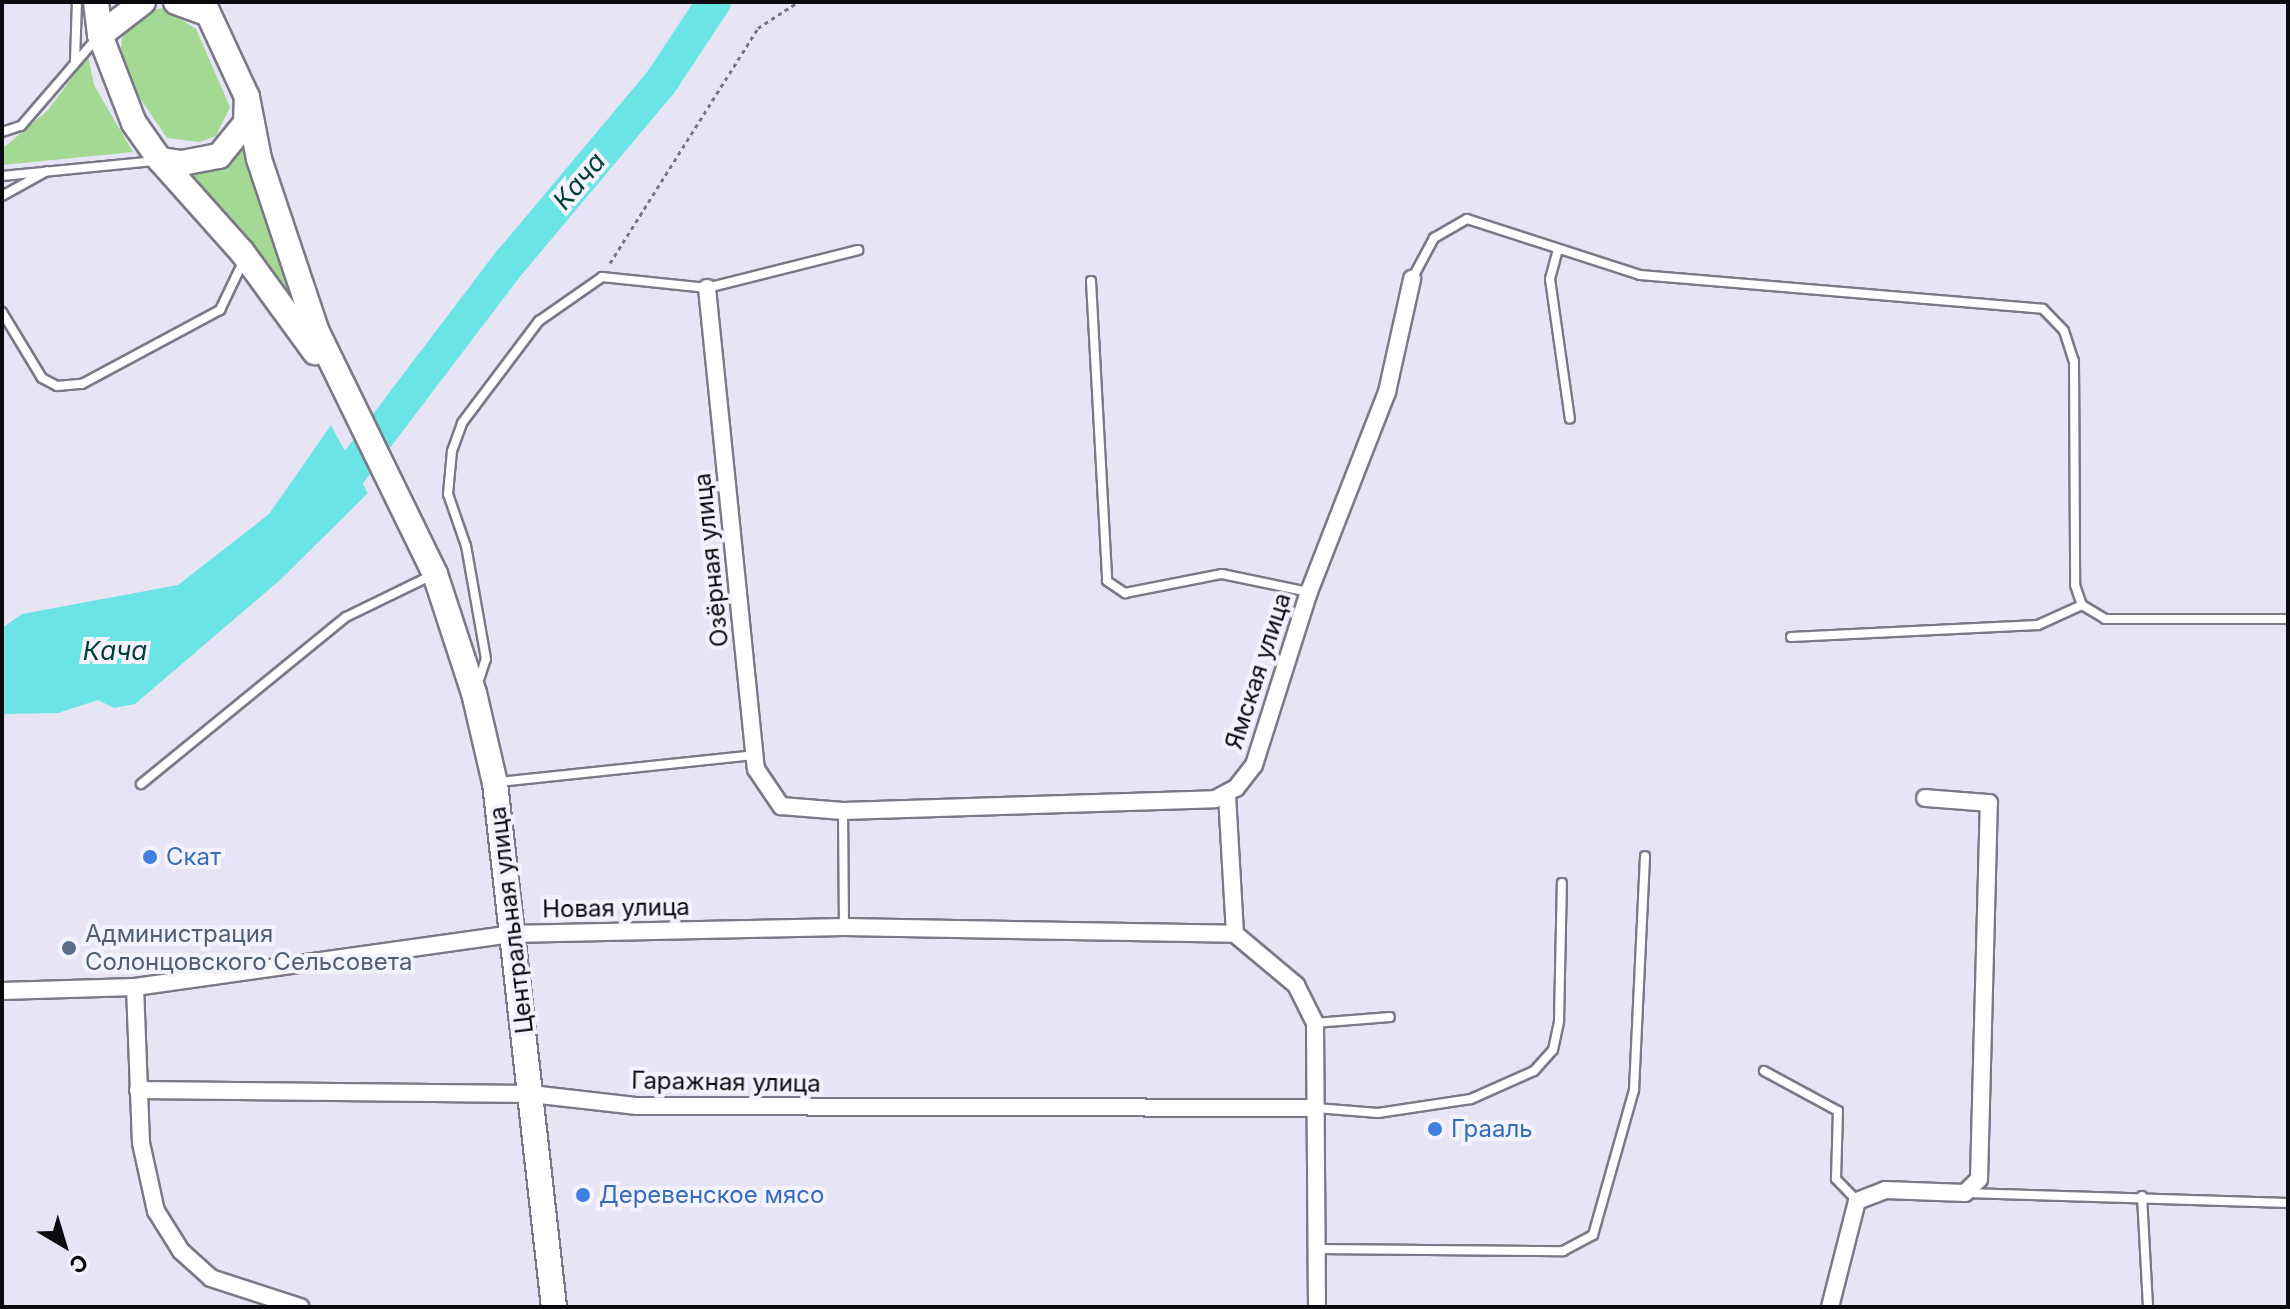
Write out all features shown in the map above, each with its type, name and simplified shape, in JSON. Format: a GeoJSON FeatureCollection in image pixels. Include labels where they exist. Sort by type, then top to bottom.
{"type":"FeatureCollection","features":[{"type":"Feature","properties":{"kind":"street"},"geometry":{"type":"LineString","coordinates":[[96,2],[100,35],[134,123],[160,160],[242,252],[337,384]]}},
{"type":"Feature","properties":{"kind":"street"},"geometry":{"type":"LineString","coordinates":[[100,35],[143,2]]}},
{"type":"Feature","properties":{"kind":"street"},"geometry":{"type":"LineString","coordinates":[[176,2],[205,7],[247,97],[280,230],[337,384]]}},
{"type":"Feature","properties":{"kind":"street"},"geometry":{"type":"LineString","coordinates":[[160,160],[219,156],[246,123],[247,97]]}},
{"type":"Feature","properties":{"kind":"street","name":"Ямская улица"},"geometry":{"type":"LineString","coordinates":[[1227,795],[1254,765],[1309,592],[1387,392],[1412,279]]}},
{"type":"Feature","properties":{"kind":"street","name":"Озёрная улица"},"geometry":{"type":"LineString","coordinates":[[707,288],[761,782],[794,810],[843,811]]}},
{"type":"Feature","properties":{"kind":"street","name":"Центральная улица"},"geometry":{"type":"LineString","coordinates":[[337,384],[435,574],[474,693],[495,783],[554,1307]]}},
{"type":"Feature","properties":{"kind":"street"},"geometry":{"type":"LineString","coordinates":[[843,811],[1227,795],[1235,934],[1296,985],[1315,1023],[1317,1307]]}},
{"type":"Feature","properties":{"kind":"street"},"geometry":{"type":"LineString","coordinates":[[1830,1307],[1857,1201],[1885,1190],[1965,1193],[1979,1179],[1989,803],[1925,798]]}},
{"type":"Feature","properties":{"kind":"street","name":"Новая улица"},"geometry":{"type":"LineString","coordinates":[[2,991],[135,987],[510,934],[844,927],[1235,934]]}},
{"type":"Feature","properties":{"kind":"street"},"geometry":{"type":"LineString","coordinates":[[135,987],[138,1090],[156,1211],[181,1251],[211,1278],[300,1307]]}},
{"type":"Feature","properties":{"kind":"street","name":"Гаражная улица"},"geometry":{"type":"LineString","coordinates":[[138,1090],[531,1094],[637,1106],[1314,1108]]}},
{"type":"Feature","properties":{"kind":"lane"},"geometry":{"type":"LineString","coordinates":[[75,61],[77,2]]}},
{"type":"Feature","properties":{"kind":"lane"},"geometry":{"type":"LineString","coordinates":[[2,132],[21,126],[100,35]]}},
{"type":"Feature","properties":{"kind":"lane"},"geometry":{"type":"LineString","coordinates":[[2,176],[53,168],[160,160]]}},
{"type":"Feature","properties":{"kind":"lane"},"geometry":{"type":"LineString","coordinates":[[2,196],[53,168]]}},
{"type":"Feature","properties":{"kind":"lane"},"geometry":{"type":"LineString","coordinates":[[1412,279],[1434,238],[1467,219],[1557,253],[1640,275],[2043,309],[2064,331],[2074,361],[2075,585],[2082,605],[2105,619],[2288,619]]}},
{"type":"Feature","properties":{"kind":"lane"},"geometry":{"type":"LineString","coordinates":[[474,693],[486,659],[466,546],[448,494],[452,451],[506,359],[569,293],[602,277],[707,288],[858,250]]}},
{"type":"Feature","properties":{"kind":"lane"},"geometry":{"type":"LineString","coordinates":[[2,312],[42,378],[57,386],[82,384],[220,310],[241,273],[242,252]]}},
{"type":"Feature","properties":{"kind":"lane"},"geometry":{"type":"LineString","coordinates":[[1557,253],[1550,279],[1570,419]]}},
{"type":"Feature","properties":{"kind":"lane"},"geometry":{"type":"LineString","coordinates":[[1091,281],[1107,581],[1125,593],[1222,574],[1309,592]]}},
{"type":"Feature","properties":{"kind":"lane"},"geometry":{"type":"LineString","coordinates":[[141,784],[346,617],[435,574]]}},
{"type":"Feature","properties":{"kind":"lane"},"geometry":{"type":"LineString","coordinates":[[1791,637],[2038,625],[2082,605]]}},
{"type":"Feature","properties":{"kind":"lane"},"geometry":{"type":"LineString","coordinates":[[495,783],[756,755]]}},
{"type":"Feature","properties":{"kind":"lane"},"geometry":{"type":"LineString","coordinates":[[843,811],[844,927]]}},
{"type":"Feature","properties":{"kind":"lane"},"geometry":{"type":"LineString","coordinates":[[1318,1249],[1563,1251],[1593,1235],[1634,1090],[1645,856]]}},
{"type":"Feature","properties":{"kind":"lane"},"geometry":{"type":"LineString","coordinates":[[1314,1108],[1378,1113],[1471,1099],[1534,1071],[1553,1050],[1559,1021],[1562,883]]}},
{"type":"Feature","properties":{"kind":"lane"},"geometry":{"type":"LineString","coordinates":[[1315,1023],[1390,1017]]}},
{"type":"Feature","properties":{"kind":"lane"},"geometry":{"type":"LineString","coordinates":[[1764,1071],[1838,1111],[1836,1179],[1857,1201]]}},
{"type":"Feature","properties":{"kind":"lane"},"geometry":{"type":"LineString","coordinates":[[1965,1193],[2142,1196],[2288,1203]]}},
{"type":"Feature","properties":{"kind":"lane"},"geometry":{"type":"LineString","coordinates":[[2142,1196],[2148,1307]]}},
{"type":"Feature","properties":{"kind":"path"},"geometry":{"type":"LineString","coordinates":[[602,277],[758,28],[798,2]]}},
{"type":"Feature","properties":{"kind":"green space"},"geometry":{"type":"Polygon","coordinates":[[[163,8],[196,29],[230,107],[216,136],[200,142],[167,138],[119,67],[123,29],[142,12],[163,8]]]}},
{"type":"Feature","properties":{"kind":"green space"},"geometry":{"type":"Polygon","coordinates":[[[88,56],[94,85],[133,152],[2,165],[2,149],[48,110],[88,56]]]}},
{"type":"Feature","properties":{"kind":"green space"},"geometry":{"type":"Polygon","coordinates":[[[246,144],[292,292],[289,293],[245,233],[185,174],[221,165],[246,144]]]}},
{"type":"Feature","properties":{"kind":"water","name":"Кача"},"geometry":{"type":"Polygon","coordinates":[[[331,425],[368,493],[280,580],[135,704],[114,708],[98,700],[58,713],[2,714],[2,628],[22,614],[178,585],[269,514],[331,425]]]}},
{"type":"Feature","properties":{"kind":"pier"},"geometry":{"type":"Polygon","coordinates":[[[330,422],[371,491],[370,497],[331,425],[330,422]]]}},
{"type":"Feature","properties":{"kind":"waterway","name":"Кача"},"geometry":{"type":"LineString","coordinates":[[326,504],[510,262],[661,82],[714,2]]}},
{"type":"Feature","properties":{"kind":"place","name":"Скат"},"geometry":{"type":"Point","coordinates":[150,857]}},
{"type":"Feature","properties":{"kind":"place","name":"Администрация Солонцовского Сельсовета"},"geometry":{"type":"Point","coordinates":[69,948]}},
{"type":"Feature","properties":{"kind":"place","name":"Грааль"},"geometry":{"type":"Point","coordinates":[1435,1129]}},
{"type":"Feature","properties":{"kind":"place","name":"Деревенское мясо"},"geometry":{"type":"Point","coordinates":[583,1195]}}]}
